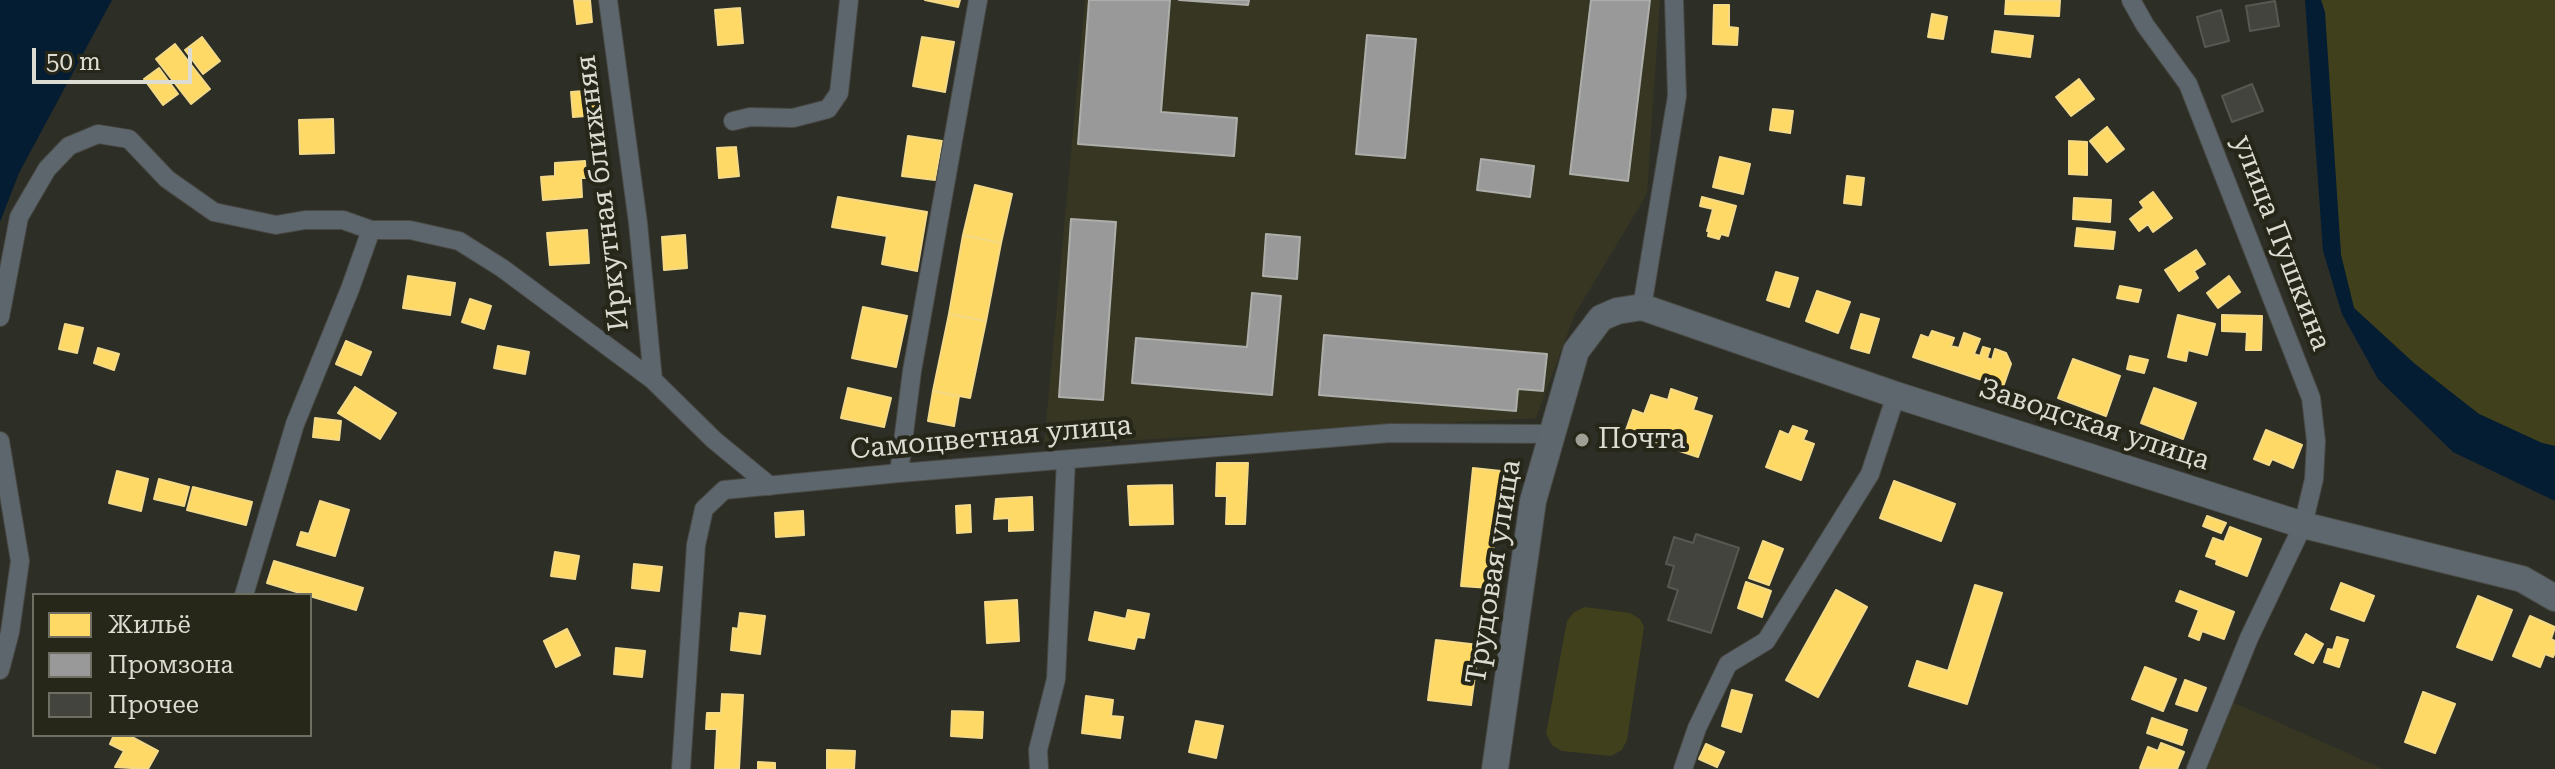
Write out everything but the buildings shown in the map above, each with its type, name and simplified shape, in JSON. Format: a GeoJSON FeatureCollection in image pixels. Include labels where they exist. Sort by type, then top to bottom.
{"type":"FeatureCollection","features":[{"type":"Feature","properties":{"kind":"street","name":"Иркутная ближняя"},"geometry":{"type":"LineString","coordinates":[[608,0],[638,223],[653,380]]}},
{"type":"Feature","properties":{"kind":"street"},"geometry":{"type":"LineString","coordinates":[[733,121],[750,117],[793,118],[828,109],[839,93],[849,0]]}},
{"type":"Feature","properties":{"kind":"street"},"geometry":{"type":"LineString","coordinates":[[899,473],[912,371],[978,0]]}},
{"type":"Feature","properties":{"kind":"street"},"geometry":{"type":"LineString","coordinates":[[1629,309],[1677,96],[1674,0]]}},
{"type":"Feature","properties":{"kind":"street","name":"улица Пушкина"},"geometry":{"type":"LineString","coordinates":[[2131,0],[2145,25],[2188,84],[2311,398],[2316,441],[2314,479],[2303,525],[2249,638],[2196,769]]}},
{"type":"Feature","properties":{"kind":"street"},"geometry":{"type":"LineString","coordinates":[[0,317],[19,217],[47,169],[69,146],[98,134],[129,139],[167,179],[214,212],[276,225],[305,220],[343,220],[371,230],[410,230],[459,241],[502,268],[653,380],[714,440],[770,486]]}},
{"type":"Feature","properties":{"kind":"street"},"geometry":{"type":"LineString","coordinates":[[245,593],[295,424],[371,230]]}},
{"type":"Feature","properties":{"kind":"street","name":"Заводская улица"},"geometry":{"type":"LineString","coordinates":[[1629,309],[2303,525],[2522,579],[2555,598]]}},
{"type":"Feature","properties":{"kind":"street","name":"Трудовая улица"},"geometry":{"type":"LineString","coordinates":[[1495,769],[1533,501],[1551,434],[1576,351],[1601,318],[1629,309]]}},
{"type":"Feature","properties":{"kind":"street"},"geometry":{"type":"LineString","coordinates":[[1683,769],[1697,728],[1728,664],[1766,641],[1870,474],[1896,395]]}},
{"type":"Feature","properties":{"kind":"street","name":"Самоцветная улица"},"geometry":{"type":"LineString","coordinates":[[681,769],[696,545],[704,509],[724,490],[1390,433],[1551,434]]}},
{"type":"Feature","properties":{"kind":"street"},"geometry":{"type":"LineString","coordinates":[[0,441],[20,561],[10,632],[0,670]]}},
{"type":"Feature","properties":{"kind":"street"},"geometry":{"type":"LineString","coordinates":[[1039,769],[1038,750],[1056,679],[1066,460]]}},
{"type":"Feature","properties":{"kind":"shaded area"},"geometry":{"type":"Polygon","coordinates":[[[1085,0],[1660,0],[1647,194],[1575,314],[1536,418],[1044,445],[1085,0]]]}},
{"type":"Feature","properties":{"kind":"shaded area"},"geometry":{"type":"Polygon","coordinates":[[[2321,0],[2555,0],[2555,446],[2479,414],[2415,364],[2354,308],[2341,255],[2321,0]]]}},
{"type":"Feature","properties":{"kind":"shaded area"},"geometry":{"type":"Polygon","coordinates":[[[1585,607],[1630,613],[1640,619],[1644,627],[1627,740],[1622,750],[1611,756],[1562,751],[1553,746],[1546,734],[1567,621],[1574,612],[1585,607]]]}},
{"type":"Feature","properties":{"kind":"shaded area"},"geometry":{"type":"Polygon","coordinates":[[[2233,703],[2244,707],[2383,769],[2207,769],[2233,703]]]}},
{"type":"Feature","properties":{"kind":"water"},"geometry":{"type":"Polygon","coordinates":[[[0,0],[112,0],[19,173],[0,222],[0,0]]]}},
{"type":"Feature","properties":{"kind":"water"},"geometry":{"type":"Polygon","coordinates":[[[2305,0],[2321,0],[2325,12],[2341,255],[2354,308],[2415,364],[2479,414],[2555,446],[2555,501],[2453,452],[2378,379],[2342,314],[2323,251],[2305,0]]]}},
{"type":"Feature","properties":{"kind":"place","name":"Почта"},"geometry":{"type":"Point","coordinates":[1582,440]}}]}
